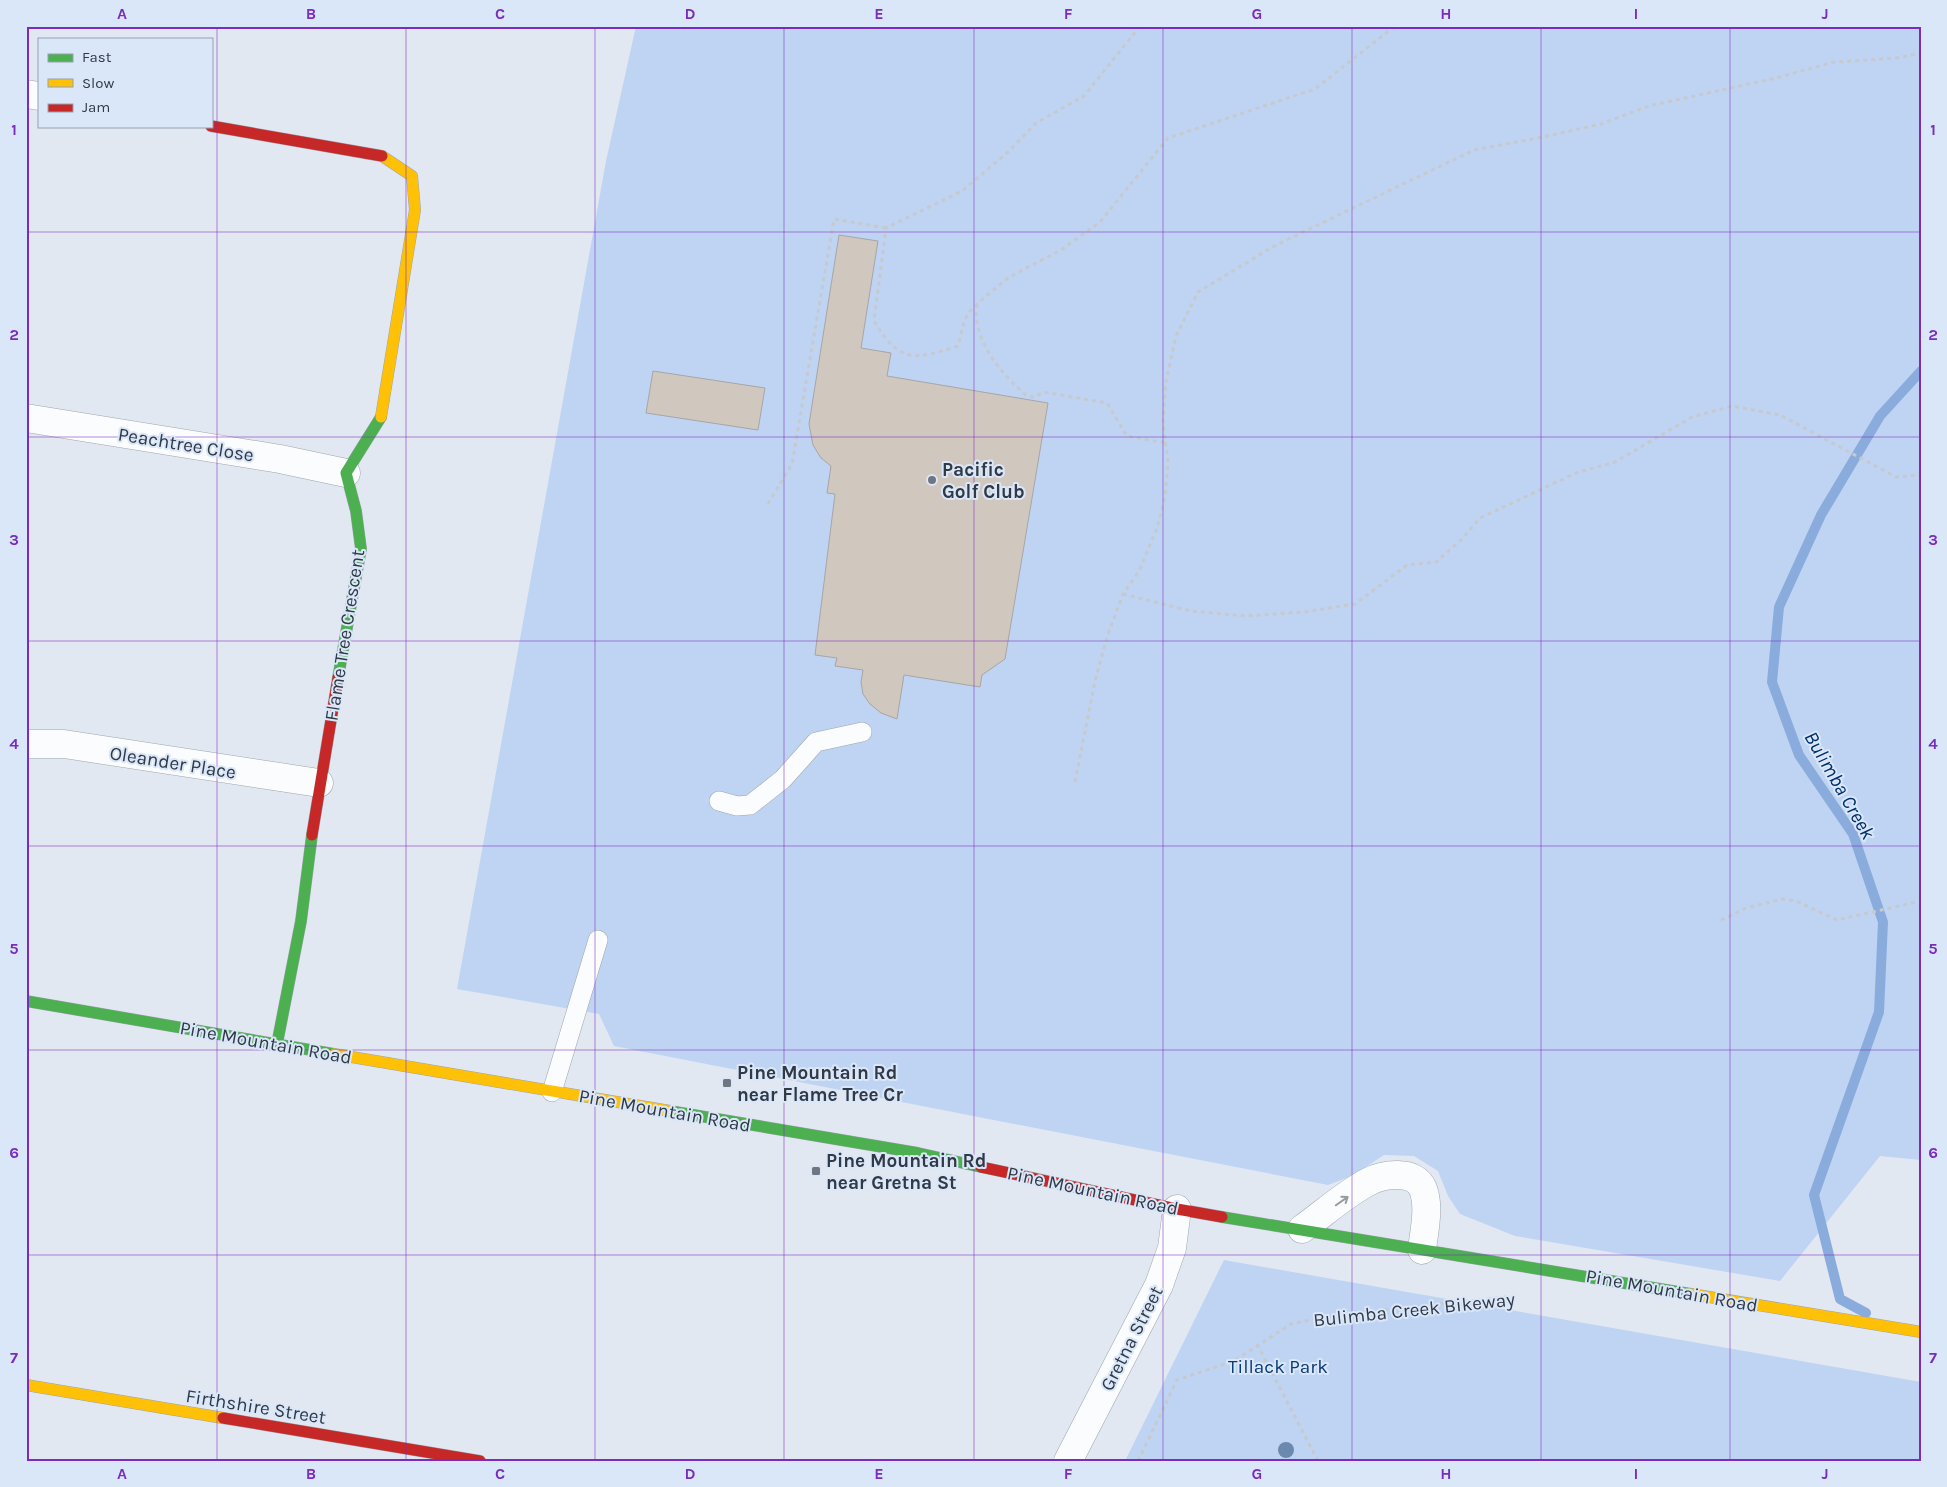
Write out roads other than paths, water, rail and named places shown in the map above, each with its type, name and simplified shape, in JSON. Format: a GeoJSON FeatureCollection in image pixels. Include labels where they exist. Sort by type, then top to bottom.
{"type":"FeatureCollection","features":[{"type":"Feature","properties":{"kind":"main road"},"geometry":{"type":"LineString","coordinates":[[212,126],[384,156],[412,176],[415,210],[381,419],[346,473]]}},
{"type":"Feature","properties":{"kind":"main road","name":"Flame Tree Crescent"},"geometry":{"type":"LineString","coordinates":[[277,1044],[301,921],[319,783],[362,549],[356,511],[346,473]]}},
{"type":"Feature","properties":{"kind":"main road","name":"Pine Mountain Road"},"geometry":{"type":"LineString","coordinates":[[26,1001],[918,1153],[1178,1209],[1921,1332]]}},
{"type":"Feature","properties":{"kind":"main road","name":"Firthshire Street"},"geometry":{"type":"LineString","coordinates":[[26,1385],[480,1461]]}},
{"type":"Feature","properties":{"kind":"street","name":"Peachtree Close"},"geometry":{"type":"LineString","coordinates":[[26,418],[280,458],[346,473]]}},
{"type":"Feature","properties":{"kind":"street","name":"Oleander Place"},"geometry":{"type":"LineString","coordinates":[[26,744],[64,744],[274,778],[319,783]]}},
{"type":"Feature","properties":{"kind":"street"},"geometry":{"type":"LineString","coordinates":[[1302,1229],[1368,1182],[1392,1175],[1412,1177],[1422,1188],[1426,1205],[1422,1250]]}},
{"type":"Feature","properties":{"kind":"street","name":"Gretna Street"},"geometry":{"type":"LineString","coordinates":[[1068,1461],[1159,1285],[1172,1248],[1178,1209]]}},
{"type":"Feature","properties":{"kind":"lane"},"geometry":{"type":"LineString","coordinates":[[719,801],[737,806],[750,805],[783,779],[816,742],[862,732]]}},
{"type":"Feature","properties":{"kind":"lane"},"geometry":{"type":"LineString","coordinates":[[552,1092],[598,940]]}},
{"type":"Feature","properties":{"kind":"waterway","name":"Bulimba Creek"},"geometry":{"type":"LineString","coordinates":[[1866,1313],[1840,1299],[1814,1195],[1879,1012],[1883,922],[1853,834],[1799,755],[1772,682],[1779,607],[1821,515],[1880,416],[1921,371]]}},
{"type":"Feature","properties":{"kind":"place","name":"Pacific Golf Club"},"geometry":{"type":"Point","coordinates":[932,480]}},
{"type":"Feature","properties":{"kind":"place","name":"Pine Mountain Rd near Flame Tree Cr"},"geometry":{"type":"Point","coordinates":[727,1083]}},
{"type":"Feature","properties":{"kind":"place","name":"Pine Mountain Rd near Gretna St"},"geometry":{"type":"Point","coordinates":[816,1171]}},
{"type":"Feature","properties":{"kind":"park label","name":"Tillack Park"},"geometry":{"type":"Point","coordinates":[1278,1366]}}]}
